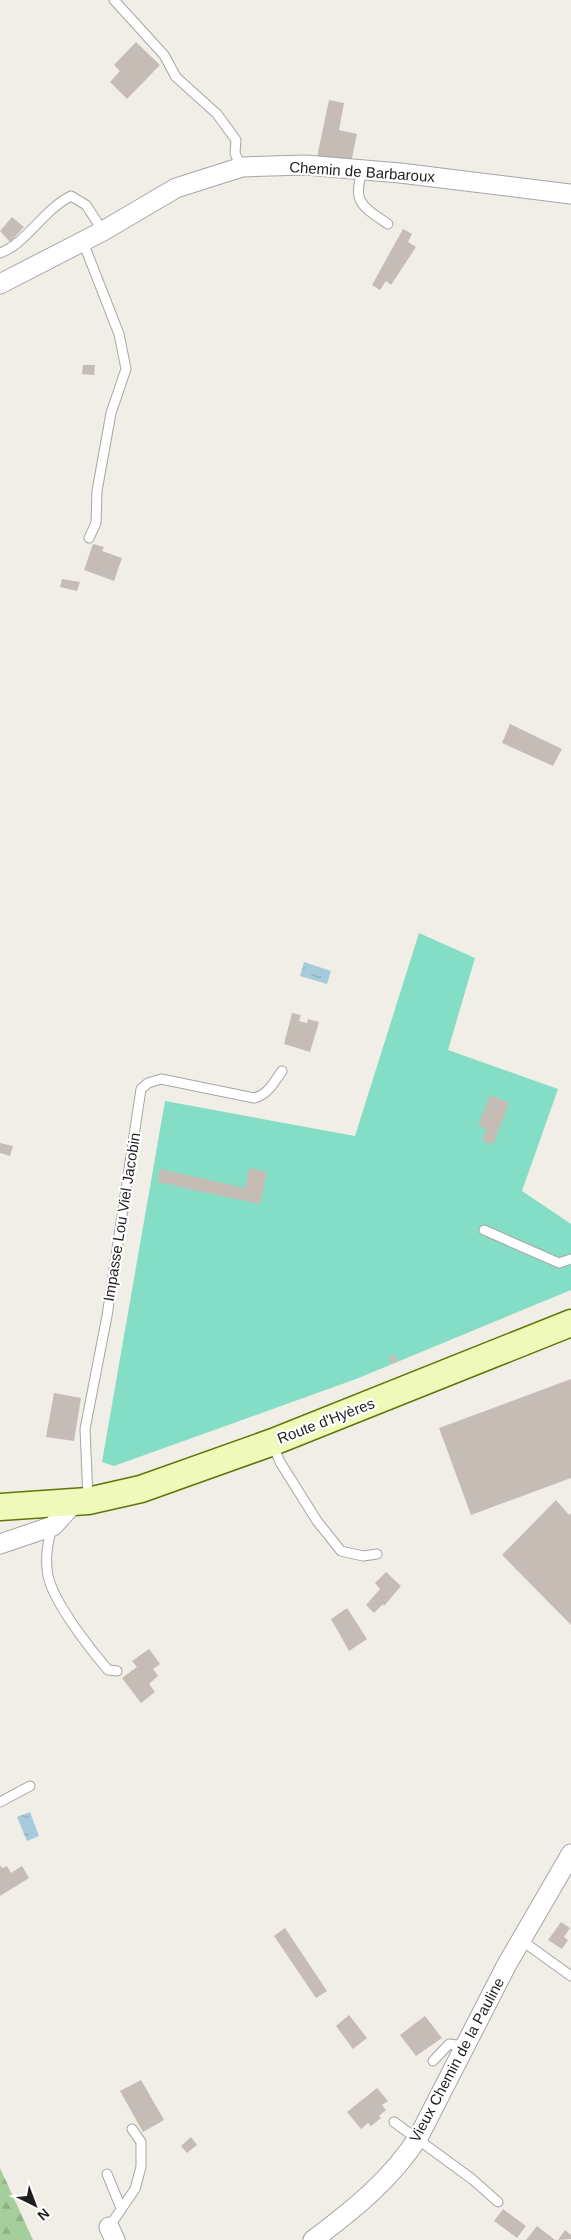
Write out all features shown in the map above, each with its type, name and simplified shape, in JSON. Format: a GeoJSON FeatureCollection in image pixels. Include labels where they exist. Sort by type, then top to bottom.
{"type":"FeatureCollection","features":[{"type":"Feature","properties":{"kind":"main road","name":"Route d'Hyères"},"geometry":{"type":"LineString","coordinates":[[0,1507],[82,1501],[141,1489],[272,1442],[571,1323]]}},
{"type":"Feature","properties":{"kind":"street","name":"Chemin de Barbaroux"},"geometry":{"type":"LineString","coordinates":[[0,284],[83,242],[176,188],[241,168],[304,165],[571,194]]}},
{"type":"Feature","properties":{"kind":"street"},"geometry":{"type":"LineString","coordinates":[[0,1544],[53,1526],[82,1501]]}},
{"type":"Feature","properties":{"kind":"street","name":"Vieux Chemin de la Pauline"},"geometry":{"type":"LineString","coordinates":[[313,2240],[374,2190],[403,2161],[417,2138],[521,1940],[571,1854]]}},
{"type":"Feature","properties":{"kind":"lane"},"geometry":{"type":"LineString","coordinates":[[114,0],[164,54],[176,77],[217,114],[236,140],[235,153],[241,168]]}},
{"type":"Feature","properties":{"kind":"lane"},"geometry":{"type":"LineString","coordinates":[[363,170],[356,188],[362,206],[388,224]]}},
{"type":"Feature","properties":{"kind":"lane"},"geometry":{"type":"LineString","coordinates":[[0,253],[10,249],[44,215],[58,203],[71,196],[86,205],[103,231]]}},
{"type":"Feature","properties":{"kind":"lane"},"geometry":{"type":"LineString","coordinates":[[83,242],[119,334],[126,369],[111,413],[98,491],[96,523],[89,538]]}},
{"type":"Feature","properties":{"kind":"lane","name":"Impasse Lou Viel Jacobin"},"geometry":{"type":"LineString","coordinates":[[82,1501],[85,1428],[107,1316],[141,1089],[148,1083],[161,1079],[254,1098],[262,1096],[282,1071]]}},
{"type":"Feature","properties":{"kind":"lane"},"geometry":{"type":"LineString","coordinates":[[484,1230],[558,1263],[571,1259]]}},
{"type":"Feature","properties":{"kind":"lane"},"geometry":{"type":"LineString","coordinates":[[272,1442],[280,1462],[317,1521],[341,1551],[362,1556],[377,1554]]}},
{"type":"Feature","properties":{"kind":"lane"},"geometry":{"type":"LineString","coordinates":[[53,1526],[48,1552],[48,1577],[61,1604],[96,1656],[108,1670],[118,1671]]}},
{"type":"Feature","properties":{"kind":"lane"},"geometry":{"type":"LineString","coordinates":[[0,1802],[30,1786]]}},
{"type":"Feature","properties":{"kind":"lane"},"geometry":{"type":"LineString","coordinates":[[521,1940],[571,1976]]}},
{"type":"Feature","properties":{"kind":"lane"},"geometry":{"type":"LineString","coordinates":[[433,2061],[449,2044],[464,2046]]}},
{"type":"Feature","properties":{"kind":"lane"},"geometry":{"type":"LineString","coordinates":[[394,2122],[498,2202]]}},
{"type":"Feature","properties":{"kind":"lane"},"geometry":{"type":"LineString","coordinates":[[112,2233],[121,2208],[136,2189],[141,2167],[142,2142],[132,2128]]}},
{"type":"Feature","properties":{"kind":"lane"},"geometry":{"type":"LineString","coordinates":[[107,2174],[121,2208]]}},
{"type":"Feature","properties":{"kind":"green space"},"geometry":{"type":"Polygon","coordinates":[[[419,933],[475,958],[448,1050],[558,1089],[522,1191],[571,1224],[571,1290],[356,1379],[114,1466],[102,1462],[165,1101],[355,1136],[419,933]]]}},
{"type":"Feature","properties":{"kind":"green space"},"geometry":{"type":"Polygon","coordinates":[[[0,2168],[33,2240],[0,2240],[0,2168]]]}},
{"type":"Feature","properties":{"kind":"water"},"geometry":{"type":"Polygon","coordinates":[[[304,962],[331,971],[327,984],[300,976],[304,962]]]}},
{"type":"Feature","properties":{"kind":"water"},"geometry":{"type":"Polygon","coordinates":[[[30,1812],[39,1836],[27,1841],[17,1817],[30,1812]]]}},
{"type":"Feature","properties":{"kind":"building"},"geometry":{"type":"Polygon","coordinates":[[[136,42],[160,65],[127,99],[110,82],[120,71],[114,65],[136,42]]]}},
{"type":"Feature","properties":{"kind":"building"},"geometry":{"type":"Polygon","coordinates":[[[329,100],[344,103],[339,130],[357,134],[351,163],[317,157],[329,100]]]}},
{"type":"Feature","properties":{"kind":"building"},"geometry":{"type":"Polygon","coordinates":[[[12,217],[24,227],[10,242],[0,231],[12,217]]]}},
{"type":"Feature","properties":{"kind":"building"},"geometry":{"type":"Polygon","coordinates":[[[403,229],[412,234],[408,242],[416,247],[391,285],[386,281],[380,290],[372,285],[403,229]]]}},
{"type":"Feature","properties":{"kind":"building"},"geometry":{"type":"Polygon","coordinates":[[[83,365],[95,365],[94,375],[82,374],[83,365]]]}},
{"type":"Feature","properties":{"kind":"building"},"geometry":{"type":"Polygon","coordinates":[[[93,544],[104,547],[102,551],[122,558],[114,581],[84,570],[93,544]]]}},
{"type":"Feature","properties":{"kind":"building"},"geometry":{"type":"Polygon","coordinates":[[[62,579],[80,582],[77,591],[60,587],[62,579]]]}},
{"type":"Feature","properties":{"kind":"building"},"geometry":{"type":"Polygon","coordinates":[[[510,724],[562,749],[553,766],[502,743],[510,724]]]}},
{"type":"Feature","properties":{"kind":"building"},"geometry":{"type":"Polygon","coordinates":[[[292,1013],[301,1015],[299,1021],[307,1023],[308,1019],[319,1022],[310,1052],[284,1044],[292,1013]]]}},
{"type":"Feature","properties":{"kind":"building"},"geometry":{"type":"Polygon","coordinates":[[[490,1095],[509,1103],[493,1145],[482,1140],[486,1129],[478,1125],[490,1095]]]}},
{"type":"Feature","properties":{"kind":"building"},"geometry":{"type":"Polygon","coordinates":[[[0,1143],[13,1146],[10,1156],[0,1153],[0,1143]]]}},
{"type":"Feature","properties":{"kind":"building"},"geometry":{"type":"Polygon","coordinates":[[[249,1168],[267,1172],[260,1204],[157,1182],[160,1169],[245,1188],[249,1168]]]}},
{"type":"Feature","properties":{"kind":"building"},"geometry":{"type":"Polygon","coordinates":[[[395,1355],[397,1362],[390,1364],[389,1357],[395,1355]]]}},
{"type":"Feature","properties":{"kind":"building"},"geometry":{"type":"Polygon","coordinates":[[[571,1379],[571,1478],[471,1515],[439,1428],[571,1379]]]}},
{"type":"Feature","properties":{"kind":"building"},"geometry":{"type":"Polygon","coordinates":[[[54,1393],[81,1398],[74,1441],[46,1437],[54,1393]]]}},
{"type":"Feature","properties":{"kind":"building"},"geometry":{"type":"Polygon","coordinates":[[[556,1500],[569,1515],[571,1513],[571,1625],[502,1555],[556,1500]]]}},
{"type":"Feature","properties":{"kind":"building"},"geometry":{"type":"Polygon","coordinates":[[[386,1572],[401,1586],[384,1606],[383,1604],[374,1613],[366,1605],[380,1589],[375,1583],[386,1572]]]}},
{"type":"Feature","properties":{"kind":"building"},"geometry":{"type":"Polygon","coordinates":[[[347,1608],[367,1639],[349,1651],[331,1619],[347,1608]]]}},
{"type":"Feature","properties":{"kind":"building"},"geometry":{"type":"Polygon","coordinates":[[[149,1649],[160,1664],[153,1669],[158,1676],[149,1684],[155,1692],[141,1703],[122,1678],[137,1667],[132,1661],[149,1649]]]}},
{"type":"Feature","properties":{"kind":"building"},"geometry":{"type":"Polygon","coordinates":[[[0,1865],[2,1868],[7,1866],[11,1873],[22,1866],[29,1878],[0,1896],[0,1865]]]}},
{"type":"Feature","properties":{"kind":"building"},"geometry":{"type":"Polygon","coordinates":[[[561,1922],[570,1928],[564,1937],[568,1940],[562,1949],[548,1940],[561,1922]]]}},
{"type":"Feature","properties":{"kind":"building"},"geometry":{"type":"Polygon","coordinates":[[[285,1928],[327,1991],[316,1998],[274,1936],[285,1928]]]}},
{"type":"Feature","properties":{"kind":"building"},"geometry":{"type":"Polygon","coordinates":[[[349,2015],[367,2038],[353,2049],[336,2026],[349,2015]]]}},
{"type":"Feature","properties":{"kind":"building"},"geometry":{"type":"Polygon","coordinates":[[[425,2016],[442,2038],[416,2056],[400,2035],[425,2016]]]}},
{"type":"Feature","properties":{"kind":"building"},"geometry":{"type":"Polygon","coordinates":[[[141,2080],[164,2120],[143,2132],[120,2091],[141,2080]]]}},
{"type":"Feature","properties":{"kind":"building"},"geometry":{"type":"Polygon","coordinates":[[[377,2088],[388,2101],[382,2105],[386,2110],[379,2116],[381,2118],[371,2126],[368,2123],[361,2129],[347,2112],[377,2088]]]}},
{"type":"Feature","properties":{"kind":"building"},"geometry":{"type":"Polygon","coordinates":[[[191,2137],[197,2145],[187,2153],[181,2146],[191,2137]]]}},
{"type":"Feature","properties":{"kind":"building"},"geometry":{"type":"Polygon","coordinates":[[[503,2209],[526,2226],[517,2238],[494,2221],[503,2209]]]}},
{"type":"Feature","properties":{"kind":"building"},"geometry":{"type":"Polygon","coordinates":[[[537,2226],[555,2240],[526,2240],[537,2226]]]}},
{"type":"Feature","properties":{"kind":"building"},"geometry":{"type":"Polygon","coordinates":[[[565,2230],[571,2235],[571,2239],[558,2240],[565,2230]]]}}]}
